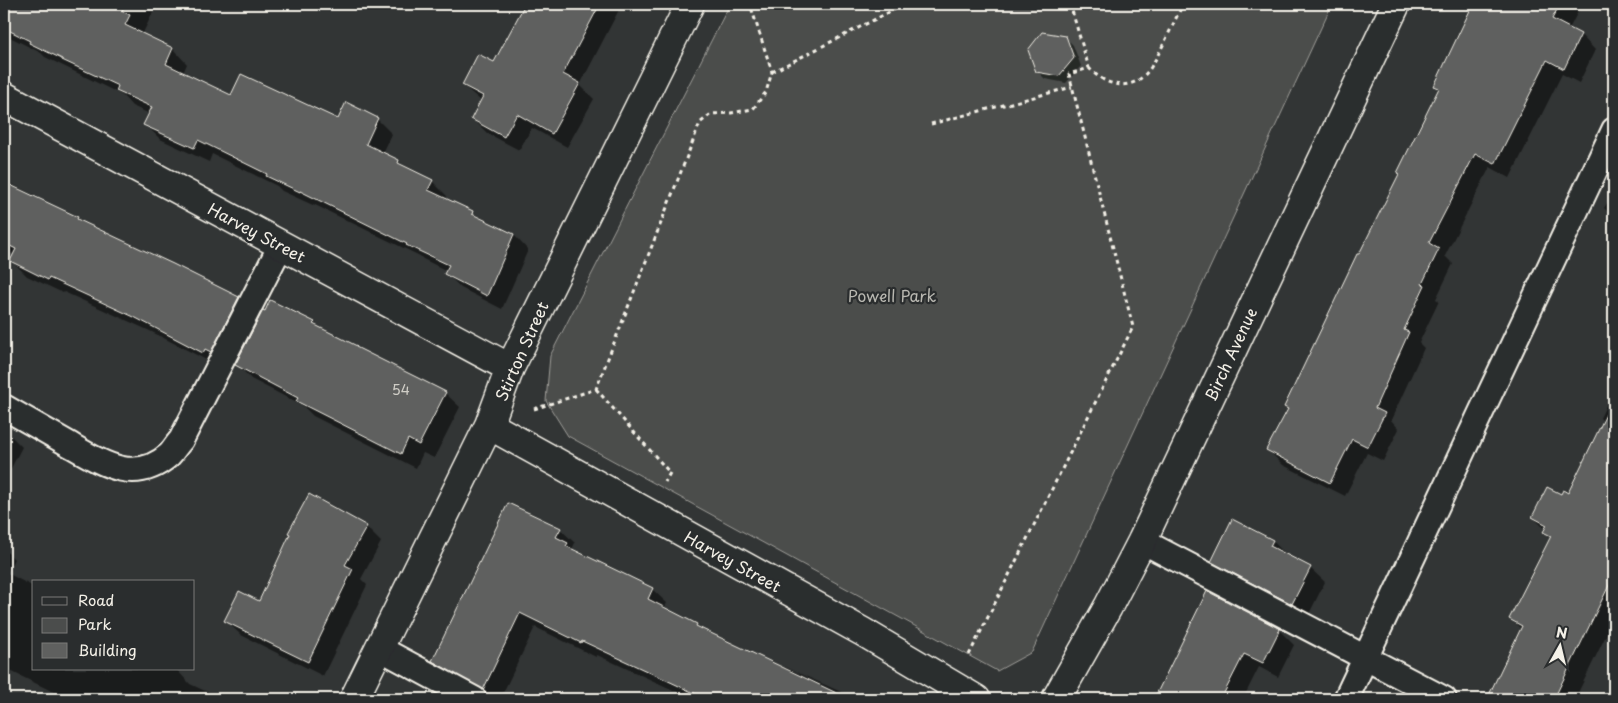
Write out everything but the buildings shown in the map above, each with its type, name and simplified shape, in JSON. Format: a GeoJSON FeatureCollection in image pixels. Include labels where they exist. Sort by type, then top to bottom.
{"type":"FeatureCollection","features":[{"type":"Feature","properties":{"kind":"street","name":"Stirton Street"},"geometry":{"type":"LineString","coordinates":[[354,699],[488,425],[510,368],[690,4]]}},
{"type":"Feature","properties":{"kind":"street","name":"Birch Avenue"},"geometry":{"type":"LineString","coordinates":[[1056,699],[1108,607],[1142,541],[1396,4]]}},
{"type":"Feature","properties":{"kind":"street","name":"Harvey Street"},"geometry":{"type":"LineString","coordinates":[[4,96],[510,368]]}},
{"type":"Feature","properties":{"kind":"street","name":"Harvey Street"},"geometry":{"type":"LineString","coordinates":[[488,425],[863,632],[965,693]]}},
{"type":"Feature","properties":{"kind":"lane"},"geometry":{"type":"LineString","coordinates":[[1346,699],[1614,130]]}},
{"type":"Feature","properties":{"kind":"lane"},"geometry":{"type":"LineString","coordinates":[[4,407],[98,461],[116,468],[135,470],[153,465],[169,454],[181,440],[281,245]]}},
{"type":"Feature","properties":{"kind":"lane"},"geometry":{"type":"LineString","coordinates":[[1142,541],[1444,699]]}},
{"type":"Feature","properties":{"kind":"lane"},"geometry":{"type":"LineString","coordinates":[[379,648],[474,699]]}},
{"type":"Feature","properties":{"kind":"path"},"geometry":{"type":"LineString","coordinates":[[596,389],[700,123],[711,114],[753,109],[766,92],[772,72],[750,4]]}},
{"type":"Feature","properties":{"kind":"path"},"geometry":{"type":"LineString","coordinates":[[772,72],[905,4]]}},
{"type":"Feature","properties":{"kind":"path"},"geometry":{"type":"LineString","coordinates":[[1070,4],[1089,68],[1108,83],[1120,85],[1132,83],[1142,77],[1150,68],[1180,8],[1177,4]]}},
{"type":"Feature","properties":{"kind":"path"},"geometry":{"type":"LineString","coordinates":[[965,693],[1133,327],[1069,74],[1089,68]]}},
{"type":"Feature","properties":{"kind":"path"},"geometry":{"type":"LineString","coordinates":[[931,124],[1072,87]]}},
{"type":"Feature","properties":{"kind":"path"},"geometry":{"type":"LineString","coordinates":[[488,425],[596,389]]}},
{"type":"Feature","properties":{"kind":"path"},"geometry":{"type":"LineString","coordinates":[[596,389],[670,473],[647,513]]}},
{"type":"Feature","properties":{"kind":"green space","name":"Powell Park"},"geometry":{"type":"Polygon","coordinates":[[[730,4],[1332,4],[1032,652],[997,671],[568,436],[546,401],[550,356],[730,4]]]}}]}
